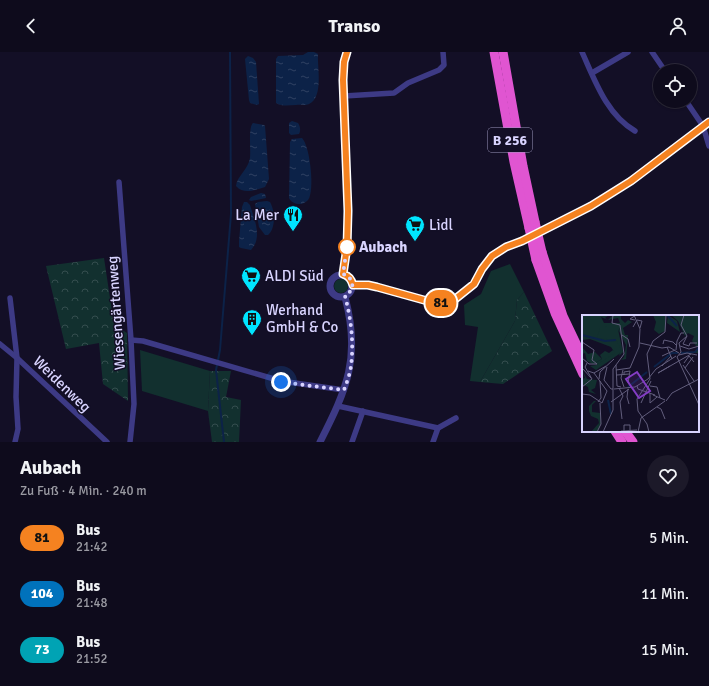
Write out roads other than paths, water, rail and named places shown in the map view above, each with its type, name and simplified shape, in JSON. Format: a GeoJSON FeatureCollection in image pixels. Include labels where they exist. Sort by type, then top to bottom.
{"type":"FeatureCollection","features":[{"type":"Feature","properties":{"kind":"highway","name":"B 256"},"geometry":{"type":"LineString","coordinates":[[494,52],[514,162],[532,225],[563,316],[582,356]]}},
{"type":"Feature","properties":{"kind":"highway","name":"B 256"},"geometry":{"type":"LineString","coordinates":[[503,52],[523,166],[536,260],[555,313],[582,372]]}},
{"type":"Feature","properties":{"kind":"highway"},"geometry":{"type":"LineString","coordinates":[[616,432],[622,442]]}},
{"type":"Feature","properties":{"kind":"highway"},"geometry":{"type":"LineString","coordinates":[[626,432],[633,442]]}},
{"type":"Feature","properties":{"kind":"street"},"geometry":{"type":"LineString","coordinates":[[343,274],[347,247],[348,211],[344,96],[344,62],[347,52]]}},
{"type":"Feature","properties":{"kind":"street"},"geometry":{"type":"LineString","coordinates":[[344,96],[394,93],[408,83],[438,70],[444,65],[443,52]]}},
{"type":"Feature","properties":{"kind":"street"},"geometry":{"type":"LineString","coordinates":[[582,52],[608,105],[625,125],[635,131]]}},
{"type":"Feature","properties":{"kind":"street"},"geometry":{"type":"LineString","coordinates":[[592,73],[628,52]]}},
{"type":"Feature","properties":{"kind":"street"},"geometry":{"type":"LineString","coordinates":[[652,52],[661,64]]}},
{"type":"Feature","properties":{"kind":"street"},"geometry":{"type":"LineString","coordinates":[[692,108],[706,124],[709,146]]}},
{"type":"Feature","properties":{"kind":"street"},"geometry":{"type":"LineString","coordinates":[[353,285],[368,285],[431,302],[442,303],[454,300],[474,284],[482,269],[492,256],[506,247],[522,241],[591,206],[631,181],[706,124]]}},
{"type":"Feature","properties":{"kind":"street","name":"Wiesengärtenweg"},"geometry":{"type":"LineString","coordinates":[[119,182],[131,340],[134,404],[130,442]]}},
{"type":"Feature","properties":{"kind":"street"},"geometry":{"type":"LineString","coordinates":[[343,274],[352,280],[353,285],[351,292],[345,296],[336,296],[331,291],[330,285],[336,276],[343,274]]}},
{"type":"Feature","properties":{"kind":"street"},"geometry":{"type":"LineString","coordinates":[[320,442],[338,406],[351,367],[351,324],[345,296]]}},
{"type":"Feature","properties":{"kind":"street"},"geometry":{"type":"LineString","coordinates":[[10,298],[17,358],[16,397],[18,429],[15,442]]}},
{"type":"Feature","properties":{"kind":"street"},"geometry":{"type":"LineString","coordinates":[[131,340],[143,341],[281,382],[344,390]]}},
{"type":"Feature","properties":{"kind":"street","name":"Weidenweg"},"geometry":{"type":"LineString","coordinates":[[0,344],[107,442]]}},
{"type":"Feature","properties":{"kind":"street"},"geometry":{"type":"LineString","coordinates":[[338,406],[438,428]]}},
{"type":"Feature","properties":{"kind":"street"},"geometry":{"type":"LineString","coordinates":[[352,442],[363,411]]}},
{"type":"Feature","properties":{"kind":"street"},"geometry":{"type":"LineString","coordinates":[[433,442],[438,428],[456,418]]}},
{"type":"Feature","properties":{"kind":"water"},"geometry":{"type":"Polygon","coordinates":[[[308,52],[318,54],[319,81],[317,95],[314,100],[306,105],[284,105],[276,103],[276,59],[278,56],[303,55],[308,52]]]}},
{"type":"Feature","properties":{"kind":"water"},"geometry":{"type":"Polygon","coordinates":[[[248,56],[253,58],[256,62],[259,104],[257,105],[250,103],[249,100],[245,59],[248,56]]]}},
{"type":"Feature","properties":{"kind":"water"},"geometry":{"type":"Polygon","coordinates":[[[292,121],[299,124],[299,134],[291,135],[289,133],[289,123],[292,121]]]}},
{"type":"Feature","properties":{"kind":"water"},"geometry":{"type":"Polygon","coordinates":[[[253,123],[265,126],[269,179],[265,187],[246,191],[239,189],[236,186],[238,179],[249,162],[251,126],[253,123]]]}},
{"type":"Feature","properties":{"kind":"water"},"geometry":{"type":"Polygon","coordinates":[[[302,138],[305,143],[311,169],[311,188],[308,200],[304,203],[296,204],[289,198],[290,142],[292,139],[302,138]]]}},
{"type":"Feature","properties":{"kind":"water"},"geometry":{"type":"Polygon","coordinates":[[[261,193],[265,194],[266,198],[251,201],[249,200],[251,197],[261,193]]]}},
{"type":"Feature","properties":{"kind":"water"},"geometry":{"type":"Polygon","coordinates":[[[244,202],[247,202],[250,205],[257,234],[255,245],[251,250],[239,247],[242,207],[244,202]]]}},
{"type":"Feature","properties":{"kind":"water"},"geometry":{"type":"Polygon","coordinates":[[[258,202],[270,202],[272,206],[274,219],[271,232],[268,235],[265,235],[259,227],[255,204],[258,202]]]}},
{"type":"Feature","properties":{"kind":"waterway","name":"Aubach"},"geometry":{"type":"LineString","coordinates":[[224,442],[216,370],[220,350],[231,214],[230,52]]}},
{"type":"Feature","properties":{"kind":"place","name":"La Mer"},"geometry":{"type":"Point","coordinates":[293,232]}},
{"type":"Feature","properties":{"kind":"place","name":"Lidl"},"geometry":{"type":"Point","coordinates":[415,242]}},
{"type":"Feature","properties":{"kind":"place","name":"Aubach"},"geometry":{"type":"Point","coordinates":[347,247]}},
{"type":"Feature","properties":{"kind":"place","name":"ALDI Süd"},"geometry":{"type":"Point","coordinates":[251,293]}},
{"type":"Feature","properties":{"kind":"place","name":"Werhand GmbH & Co"},"geometry":{"type":"Point","coordinates":[252,336]}}]}
